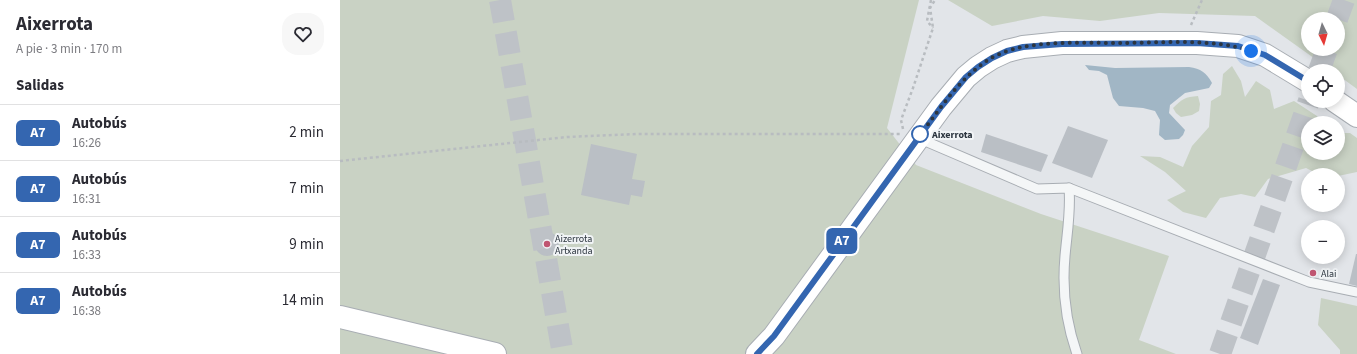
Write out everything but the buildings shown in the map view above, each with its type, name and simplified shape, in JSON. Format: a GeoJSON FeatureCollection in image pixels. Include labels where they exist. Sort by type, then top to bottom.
{"type":"FeatureCollection","features":[{"type":"Feature","properties":{"kind":"street"},"geometry":{"type":"LineString","coordinates":[[757,354],[774,336],[909,135],[972,72],[992,58],[1007,51],[1023,47],[1062,44],[1197,43],[1238,46],[1265,55],[1301,78]]}},
{"type":"Feature","properties":{"kind":"street"},"geometry":{"type":"LineString","coordinates":[[1345,108],[1357,116]]}},
{"type":"Feature","properties":{"kind":"street"},"geometry":{"type":"LineString","coordinates":[[340,317],[495,354]]}},
{"type":"Feature","properties":{"kind":"lane"},"geometry":{"type":"LineString","coordinates":[[909,135],[1037,189],[1069,188],[1309,282],[1357,292]]}},
{"type":"Feature","properties":{"kind":"lane"},"geometry":{"type":"LineString","coordinates":[[1069,188],[1070,205],[1065,258],[1066,312],[1077,354]]}},
{"type":"Feature","properties":{"kind":"path"},"geometry":{"type":"LineString","coordinates":[[930,0],[926,21],[933,28]]}},
{"type":"Feature","properties":{"kind":"path"},"geometry":{"type":"LineString","coordinates":[[909,135],[902,128],[901,120],[933,28],[930,8],[935,0]]}},
{"type":"Feature","properties":{"kind":"path"},"geometry":{"type":"LineString","coordinates":[[1190,26],[1202,0]]}},
{"type":"Feature","properties":{"kind":"path"},"geometry":{"type":"LineString","coordinates":[[340,161],[574,137],[637,134],[909,135]]}},
{"type":"Feature","properties":{"kind":"green space"},"geometry":{"type":"Polygon","coordinates":[[[340,0],[919,0],[887,128],[916,165],[1041,214],[1169,256],[1139,340],[1176,354],[340,354],[340,0]]]}},
{"type":"Feature","properties":{"kind":"green space"},"geometry":{"type":"Polygon","coordinates":[[[948,0],[1357,0],[1357,89],[1345,80],[1345,64],[1322,64],[1311,56],[1345,56],[1345,12],[1301,12],[1301,49],[1255,16],[1159,13],[1100,21],[1043,16],[992,26],[948,0]]]}},
{"type":"Feature","properties":{"kind":"green space"},"geometry":{"type":"Polygon","coordinates":[[[1232,66],[1241,81],[1245,97],[1256,81],[1270,90],[1274,109],[1294,101],[1301,106],[1301,108],[1305,108],[1317,116],[1301,116],[1301,160],[1345,160],[1345,133],[1350,133],[1357,138],[1357,172],[1345,175],[1345,168],[1301,168],[1301,169],[1268,179],[1255,197],[1241,194],[1220,198],[1206,218],[1183,212],[1167,200],[1186,191],[1165,172],[1140,156],[1160,157],[1183,167],[1192,146],[1209,127],[1211,101],[1221,95],[1223,74],[1232,66]]]}},
{"type":"Feature","properties":{"kind":"green space"},"geometry":{"type":"Polygon","coordinates":[[[1198,96],[1200,104],[1199,111],[1192,115],[1181,117],[1176,113],[1173,108],[1179,102],[1190,97],[1198,96]]]}},
{"type":"Feature","properties":{"kind":"green space"},"geometry":{"type":"Polygon","coordinates":[[[1321,298],[1357,306],[1357,354],[1340,354],[1340,350],[1318,325],[1321,298]]]}},
{"type":"Feature","properties":{"kind":"water"},"geometry":{"type":"Polygon","coordinates":[[[1085,65],[1115,68],[1189,67],[1203,72],[1208,76],[1212,83],[1209,88],[1185,93],[1170,105],[1169,113],[1185,130],[1179,139],[1165,140],[1159,135],[1160,120],[1155,111],[1143,108],[1119,106],[1113,98],[1107,75],[1099,71],[1089,70],[1085,65]]]}},
{"type":"Feature","properties":{"kind":"tunnel"},"geometry":{"type":"LineString","coordinates":[[500,0],[563,354]]}},
{"type":"Feature","properties":{"kind":"tunnel"},"geometry":{"type":"LineString","coordinates":[[1340,12],[1344,0]]}},
{"type":"Feature","properties":{"kind":"tunnel"},"geometry":{"type":"LineString","coordinates":[[1322,64],[1324,56]]}},
{"type":"Feature","properties":{"kind":"tunnel"},"geometry":{"type":"LineString","coordinates":[[1220,354],[1307,108]]}},
{"type":"Feature","properties":{"kind":"bus line","name":"A7"},"geometry":{"type":"LineString","coordinates":[[757,354],[774,336],[895,168],[941,107],[966,77],[992,58],[1007,51],[1023,47],[1062,44],[1197,43],[1238,46],[1265,55],[1301,77]]}},
{"type":"Feature","properties":{"kind":"place","name":"Aixerrota"},"geometry":{"type":"Point","coordinates":[920,134]}},
{"type":"Feature","properties":{"kind":"place","name":"Aizerrota Artxanda"},"geometry":{"type":"Point","coordinates":[547,244]}},
{"type":"Feature","properties":{"kind":"place","name":"Alai"},"geometry":{"type":"Point","coordinates":[1313,273]}},
{"type":"Feature","properties":{"kind":"route"},"geometry":{"type":"LineString","coordinates":[[920,134],[918,138],[966,77],[992,58],[1007,51],[1023,47],[1062,44],[1197,43],[1238,46],[1251,51]]}}]}
